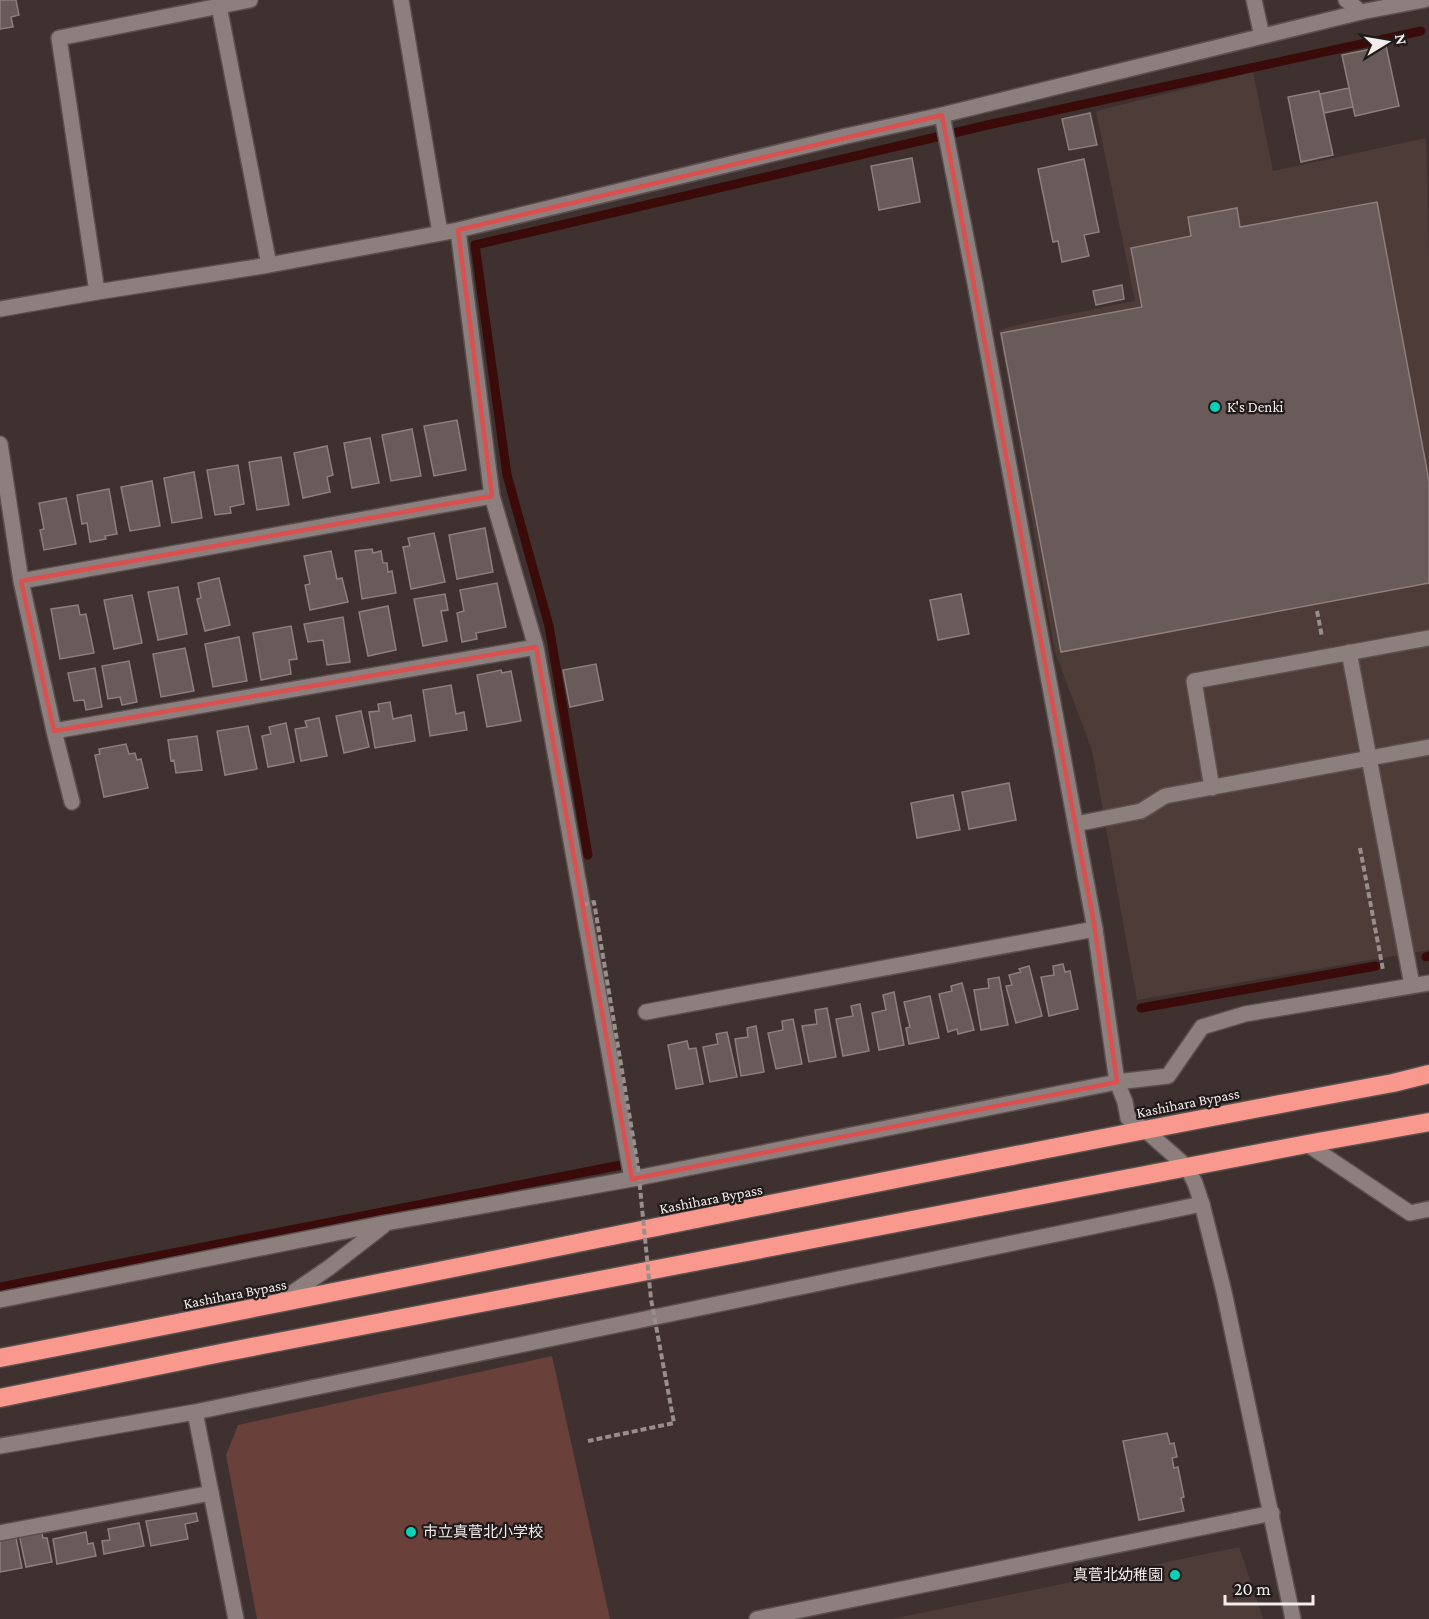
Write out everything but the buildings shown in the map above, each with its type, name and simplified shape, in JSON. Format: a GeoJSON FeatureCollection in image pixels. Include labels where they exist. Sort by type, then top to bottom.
{"type":"FeatureCollection","features":[{"type":"Feature","properties":{"kind":"highway","name":"Kashihara Bypass"},"geometry":{"type":"LineString","coordinates":[[0,1358],[274,1305],[1144,1129],[1393,1083],[1429,1074]]}},
{"type":"Feature","properties":{"kind":"highway"},"geometry":{"type":"LineString","coordinates":[[0,1398],[221,1353],[1429,1122]]}},
{"type":"Feature","properties":{"kind":"street"},"geometry":{"type":"LineString","coordinates":[[98,292],[59,38],[250,0]]}},
{"type":"Feature","properties":{"kind":"street"},"geometry":{"type":"LineString","coordinates":[[401,0],[440,233]]}},
{"type":"Feature","properties":{"kind":"street"},"geometry":{"type":"LineString","coordinates":[[1254,0],[1262,36]]}},
{"type":"Feature","properties":{"kind":"street"},"geometry":{"type":"LineString","coordinates":[[1346,0],[1361,12]]}},
{"type":"Feature","properties":{"kind":"street"},"geometry":{"type":"LineString","coordinates":[[0,309],[459,230],[1361,12],[1424,0]]}},
{"type":"Feature","properties":{"kind":"street"},"geometry":{"type":"LineString","coordinates":[[219,6],[269,264]]}},
{"type":"Feature","properties":{"kind":"street"},"geometry":{"type":"LineString","coordinates":[[942,115],[978,295],[1076,824],[1095,929],[1117,1082],[1125,1102],[1128,1118],[1144,1129],[1186,1167],[1195,1183],[1202,1204],[1224,1292],[1293,1619]]}},
{"type":"Feature","properties":{"kind":"street"},"geometry":{"type":"LineString","coordinates":[[459,230],[492,496],[536,647],[632,1179]]}},
{"type":"Feature","properties":{"kind":"street"},"geometry":{"type":"LineString","coordinates":[[0,444],[21,581],[72,801]]}},
{"type":"Feature","properties":{"kind":"street"},"geometry":{"type":"LineString","coordinates":[[21,581],[492,496]]}},
{"type":"Feature","properties":{"kind":"street"},"geometry":{"type":"LineString","coordinates":[[1212,788],[1194,681],[1429,638]]}},
{"type":"Feature","properties":{"kind":"street"},"geometry":{"type":"LineString","coordinates":[[54,731],[536,647]]}},
{"type":"Feature","properties":{"kind":"street"},"geometry":{"type":"LineString","coordinates":[[1349,652],[1412,986]]}},
{"type":"Feature","properties":{"kind":"street"},"geometry":{"type":"LineString","coordinates":[[1076,824],[1141,811],[1165,796],[1429,747]]}},
{"type":"Feature","properties":{"kind":"street"},"geometry":{"type":"LineString","coordinates":[[646,1012],[1095,929]]}},
{"type":"Feature","properties":{"kind":"street"},"geometry":{"type":"LineString","coordinates":[[0,1300],[386,1223],[632,1179],[1117,1082],[1168,1076],[1202,1027],[1245,1014],[1429,983]]}},
{"type":"Feature","properties":{"kind":"street"},"geometry":{"type":"LineString","coordinates":[[1308,1144],[1410,1213],[1429,1209]]}},
{"type":"Feature","properties":{"kind":"street"},"geometry":{"type":"LineString","coordinates":[[0,1446],[195,1412],[1202,1204]]}},
{"type":"Feature","properties":{"kind":"street"},"geometry":{"type":"LineString","coordinates":[[274,1305],[330,1267],[386,1223]]}},
{"type":"Feature","properties":{"kind":"street"},"geometry":{"type":"LineString","coordinates":[[195,1412],[236,1619]]}},
{"type":"Feature","properties":{"kind":"street"},"geometry":{"type":"LineString","coordinates":[[0,1533],[211,1492]]}},
{"type":"Feature","properties":{"kind":"street"},"geometry":{"type":"LineString","coordinates":[[757,1619],[1272,1514]]}},
{"type":"Feature","properties":{"kind":"path"},"geometry":{"type":"LineString","coordinates":[[583,905],[594,902],[638,1167],[651,1299],[674,1423],[588,1441]]}},
{"type":"Feature","properties":{"kind":"highlighted area"},"geometry":{"type":"Polygon","coordinates":[[[942,115],[1095,929],[1117,1082],[632,1179],[536,647],[54,731],[21,581],[492,496],[458,230],[942,115]]]}},
{"type":"Feature","properties":{"kind":"shaded area"},"geometry":{"type":"Polygon","coordinates":[[[1253,72],[1273,171],[1426,138],[1429,256],[1429,950],[1137,1000],[1092,750],[1055,652],[999,330],[1135,301],[1096,111],[1253,72]]]}},
{"type":"Feature","properties":{"kind":"shaded area","name":"市立真菅北小学校"},"geometry":{"type":"Polygon","coordinates":[[[552,1356],[610,1619],[257,1619],[226,1455],[238,1425],[552,1356]]]}},
{"type":"Feature","properties":{"kind":"shaded area","name":"真菅北幼稚園"},"geometry":{"type":"Polygon","coordinates":[[[1239,1547],[1263,1619],[891,1619],[965,1604],[1239,1547]]]}},
{"type":"Feature","properties":{"kind":"waterway"},"geometry":{"type":"LineString","coordinates":[[588,855],[549,626],[507,475],[475,245],[992,124],[1421,31]]}},
{"type":"Feature","properties":{"kind":"waterway"},"geometry":{"type":"LineString","coordinates":[[1141,1008],[1376,966]]}},
{"type":"Feature","properties":{"kind":"waterway"},"geometry":{"type":"LineString","coordinates":[[0,1287],[621,1165]]}},
{"type":"Feature","properties":{"kind":"place","name":"K's Denki"},"geometry":{"type":"Point","coordinates":[1215,407]}},
{"type":"Feature","properties":{"kind":"place","name":"市立真菅北小学校"},"geometry":{"type":"Point","coordinates":[411,1532]}},
{"type":"Feature","properties":{"kind":"place","name":"真菅北幼稚園"},"geometry":{"type":"Point","coordinates":[1175,1575]}}]}
